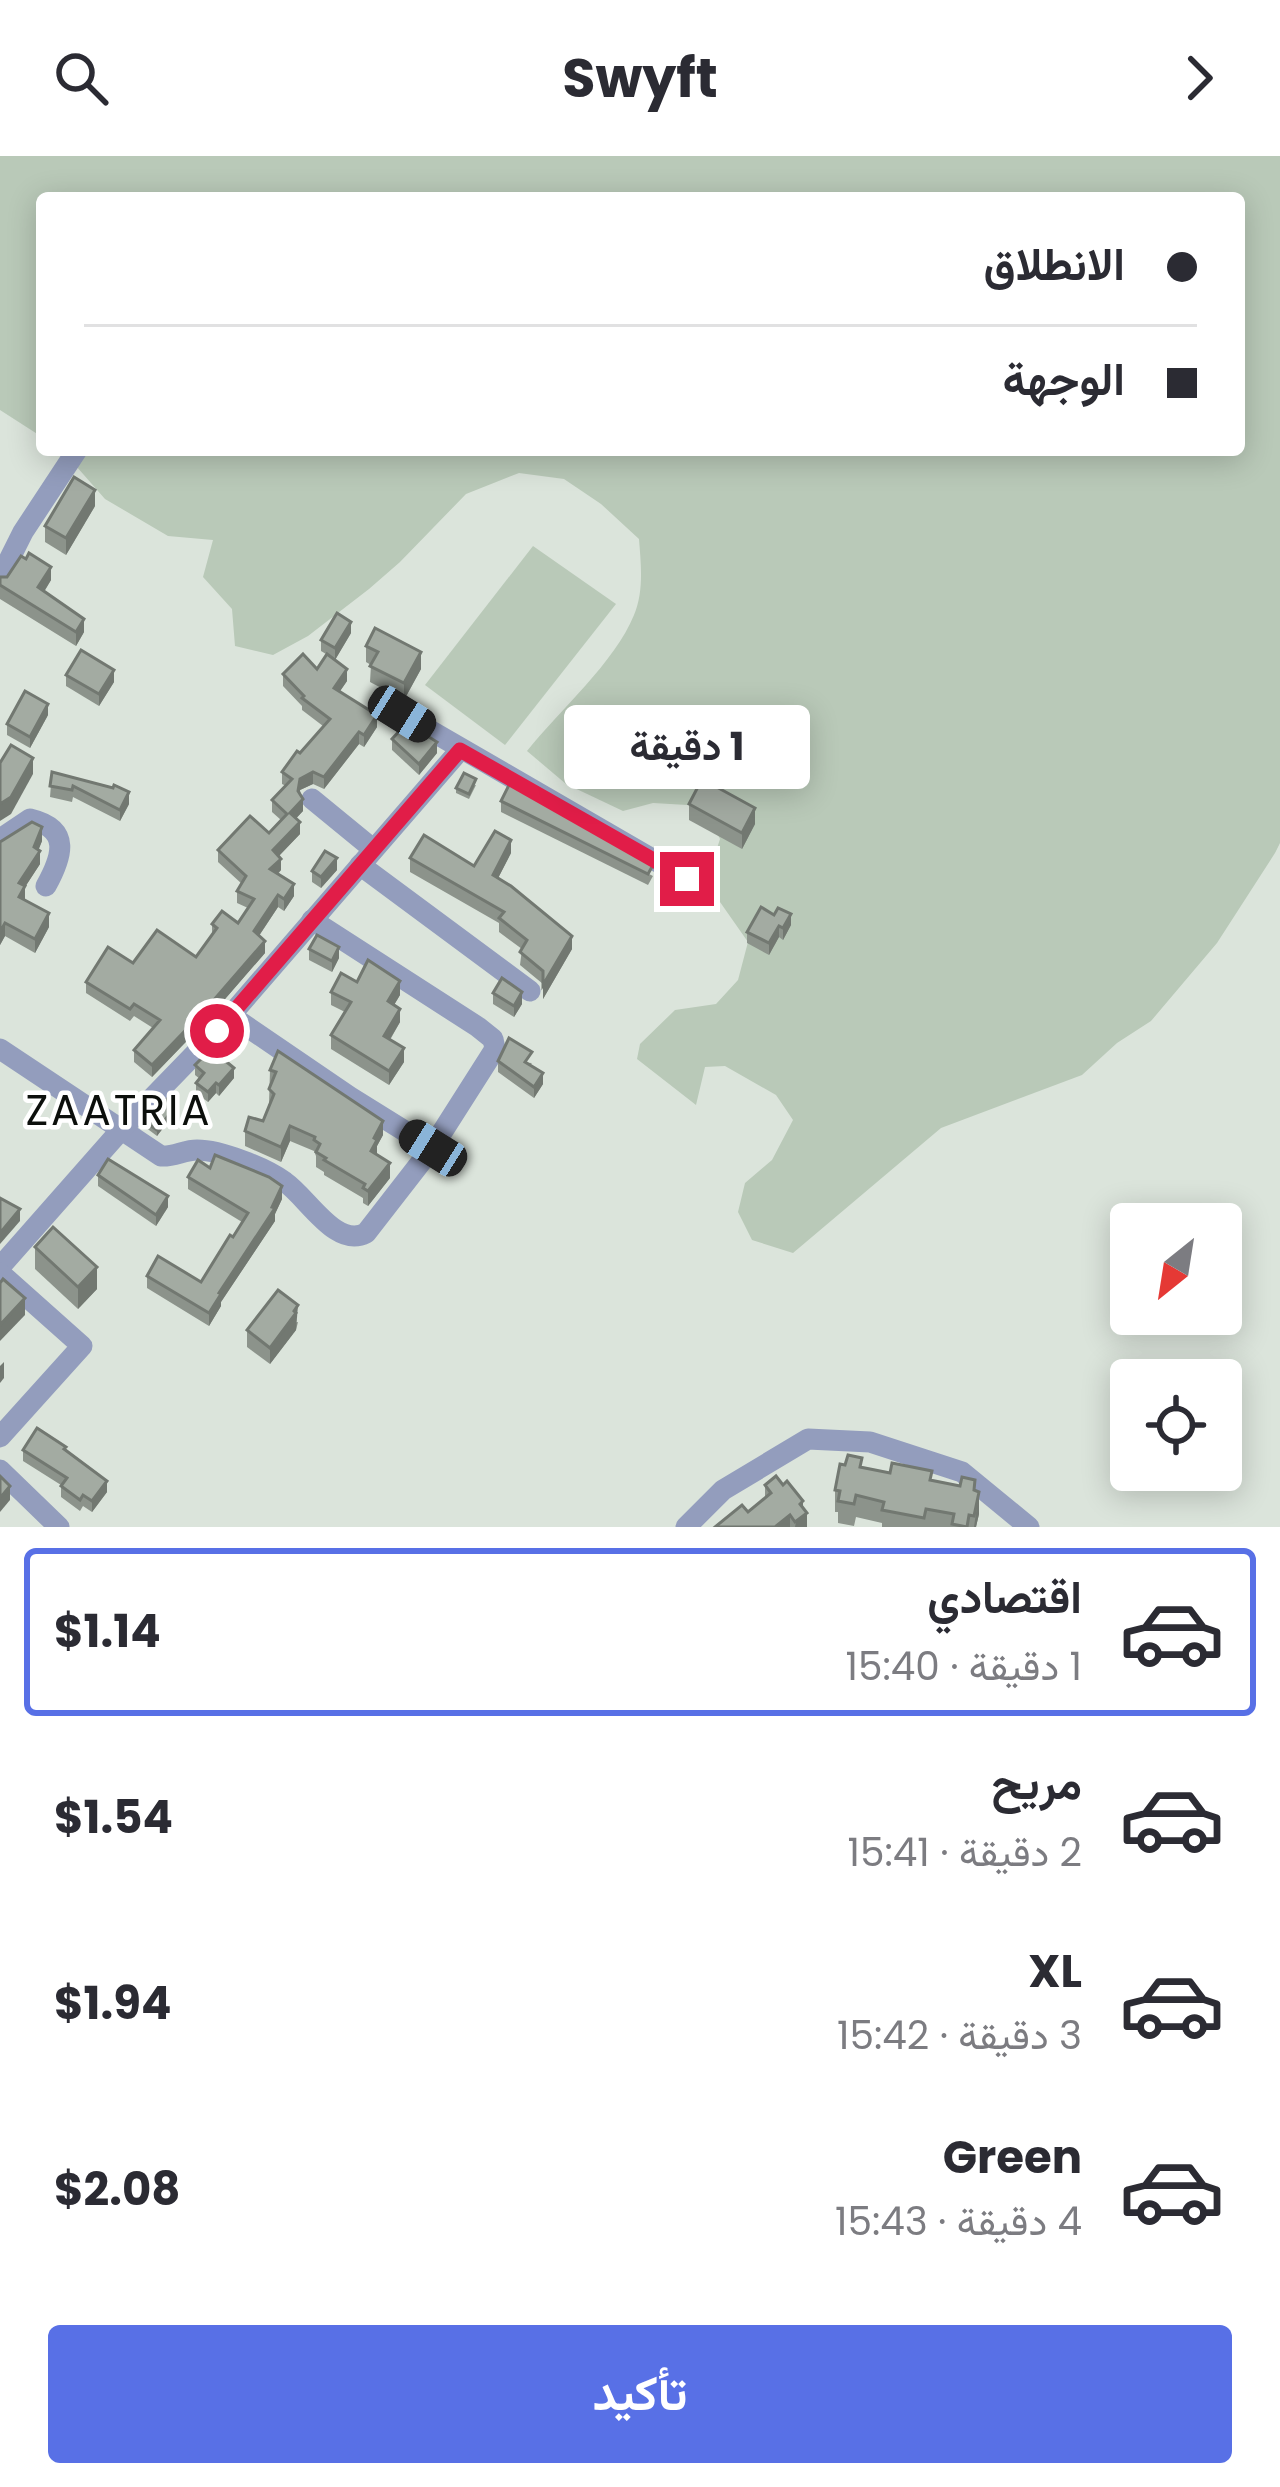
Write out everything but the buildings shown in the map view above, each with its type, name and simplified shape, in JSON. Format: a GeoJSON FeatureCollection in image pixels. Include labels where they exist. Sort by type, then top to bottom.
{"type":"FeatureCollection","features":[{"type":"Feature","properties":{"kind":"street"},"geometry":{"type":"LineString","coordinates":[[0,578],[23,532],[73,456]]}},
{"type":"Feature","properties":{"kind":"street"},"geometry":{"type":"LineString","coordinates":[[402,714],[687,879]]}},
{"type":"Feature","properties":{"kind":"street"},"geometry":{"type":"LineString","coordinates":[[0,1437],[82,1346],[0,1270],[460,750]]}},
{"type":"Feature","properties":{"kind":"street"},"geometry":{"type":"LineString","coordinates":[[311,799],[366,857],[530,991]]}},
{"type":"Feature","properties":{"kind":"street"},"geometry":{"type":"LineString","coordinates":[[0,839],[30,819],[52,829],[60,840],[61,853],[46,886]]}},
{"type":"Feature","properties":{"kind":"street"},"geometry":{"type":"LineString","coordinates":[[0,1049],[161,1156],[194,1150],[217,1153],[281,1178],[332,1226],[346,1237],[357,1238],[366,1233],[433,1148],[495,1048],[493,1039],[478,1027],[312,920]]}},
{"type":"Feature","properties":{"kind":"street"},"geometry":{"type":"LineString","coordinates":[[230,1015],[433,1148]]}},
{"type":"Feature","properties":{"kind":"street"},"geometry":{"type":"LineString","coordinates":[[686,1527],[723,1490],[808,1439],[870,1442],[962,1472],[1029,1527]]}},
{"type":"Feature","properties":{"kind":"street"},"geometry":{"type":"LineString","coordinates":[[0,1470],[59,1527]]}},
{"type":"Feature","properties":{"kind":"green space"},"geometry":{"type":"Polygon","coordinates":[[[0,156],[1280,156],[1280,843],[1217,943],[1151,1021],[1117,1043],[1082,1075],[941,1128],[793,1253],[752,1240],[738,1212],[745,1183],[772,1160],[793,1120],[776,1095],[725,1066],[705,1067],[696,1105],[637,1059],[640,1044],[675,1010],[716,1004],[738,980],[748,942],[706,882],[720,839],[704,806],[653,803],[623,811],[566,784],[527,751],[625,633],[639,597],[639,539],[564,479],[519,473],[466,494],[369,589],[308,636],[273,655],[235,646],[232,609],[203,577],[213,540],[168,536],[105,499],[67,456],[1245,456],[1245,192],[36,192],[36,433],[0,410],[0,156]]]}},
{"type":"Feature","properties":{"kind":"green space"},"geometry":{"type":"Polygon","coordinates":[[[533,546],[616,604],[505,745],[425,685],[533,546]]]}},
{"type":"Feature","properties":{"kind":"district","name":"ZAATRIA"},"geometry":{"type":"Point","coordinates":[119,1110]}},
{"type":"Feature","properties":{"kind":"route"},"geometry":{"type":"LineString","coordinates":[[217,1031],[460,750],[687,879]]}}]}
